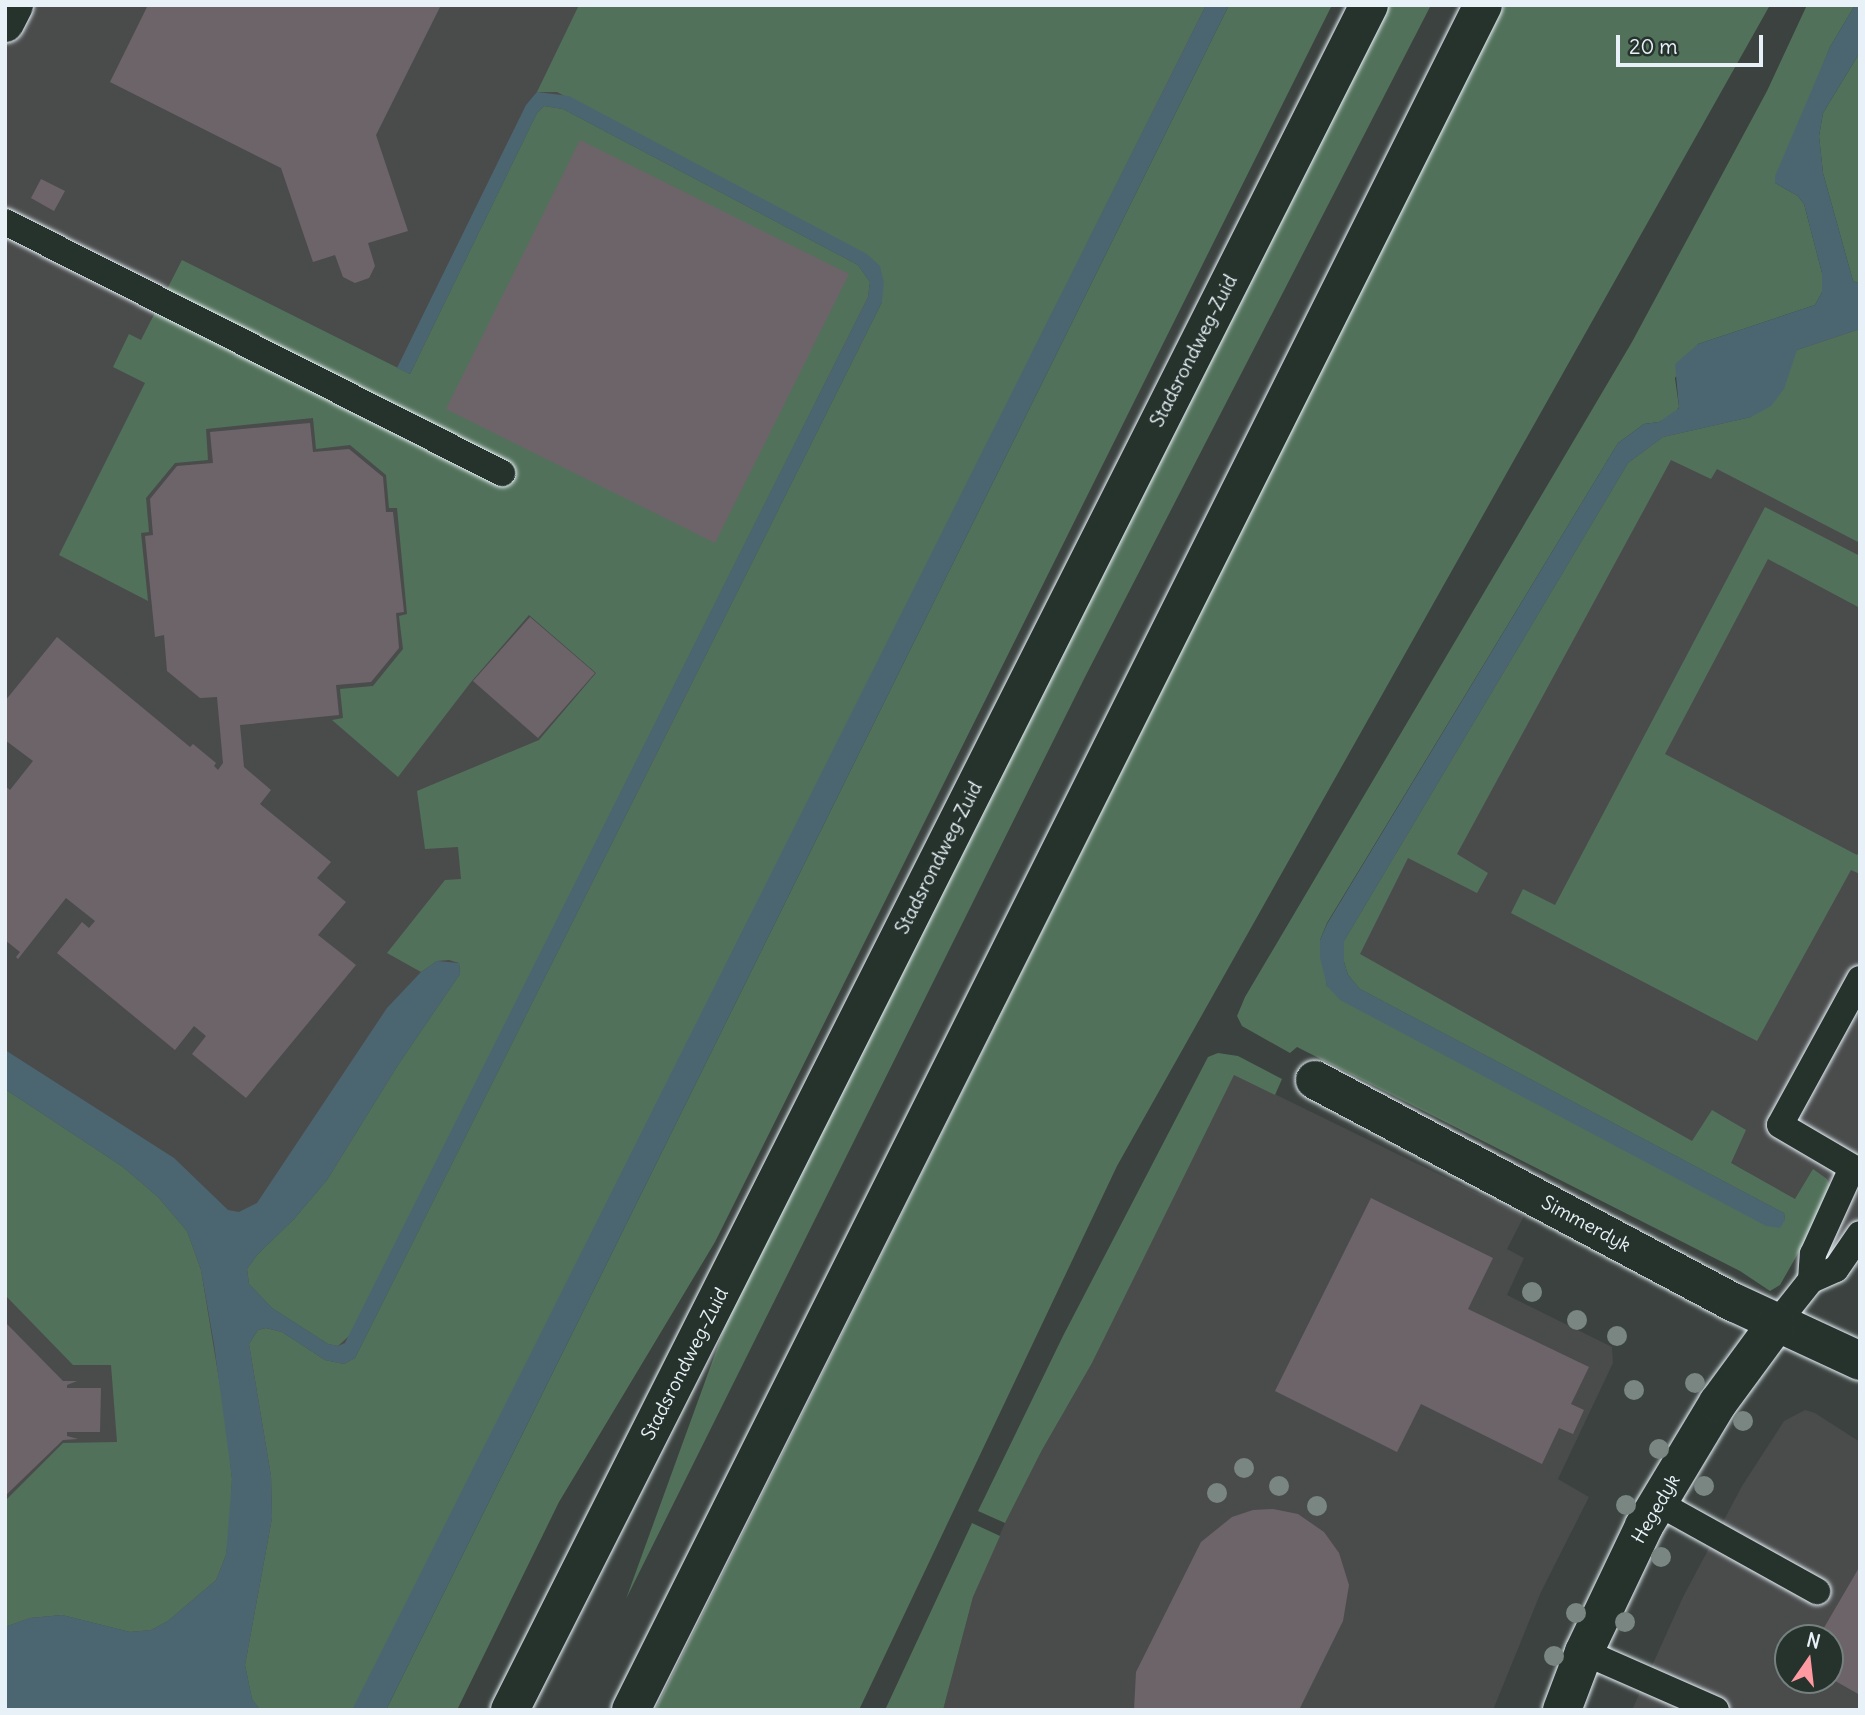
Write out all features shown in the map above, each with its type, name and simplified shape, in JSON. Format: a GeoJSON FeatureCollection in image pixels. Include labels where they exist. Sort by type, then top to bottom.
{"type":"FeatureCollection","features":[{"type":"Feature","properties":{"kind":"main road"},"geometry":{"type":"LineString","coordinates":[[5,23],[14,5]]}},
{"type":"Feature","properties":{"kind":"main road","name":"Stadsrondweg-Zuid"},"geometry":{"type":"LineString","coordinates":[[510,1710],[1368,5]]}},
{"type":"Feature","properties":{"kind":"main road"},"geometry":{"type":"LineString","coordinates":[[631,1710],[1483,5]]}},
{"type":"Feature","properties":{"kind":"main road","name":"Simmerdyk"},"geometry":{"type":"LineString","coordinates":[[1315,1080],[1776,1324],[1860,1361]]}},
{"type":"Feature","properties":{"kind":"main road","name":"Hegedyk"},"geometry":{"type":"LineString","coordinates":[[1562,1710],[1584,1652],[1616,1581],[1658,1503],[1718,1403],[1776,1324]]}},
{"type":"Feature","properties":{"kind":"lane"},"geometry":{"type":"LineString","coordinates":[[5,222],[502,473]]}},
{"type":"Feature","properties":{"kind":"lane"},"geometry":{"type":"LineString","coordinates":[[1811,1280],[1813,1254],[1856,1170],[1780,1125],[1860,979]]}},
{"type":"Feature","properties":{"kind":"lane"},"geometry":{"type":"LineString","coordinates":[[1776,1324],[1811,1280],[1836,1269],[1860,1234]]}},
{"type":"Feature","properties":{"kind":"lane"},"geometry":{"type":"LineString","coordinates":[[1658,1503],[1817,1591]]}},
{"type":"Feature","properties":{"kind":"lane"},"geometry":{"type":"LineString","coordinates":[[1584,1652],[1716,1710]]}},
{"type":"Feature","properties":{"kind":"shaded area"},"geometry":{"type":"Polygon","coordinates":[[[5,5],[1219,5],[373,1710],[5,1710],[5,5]]]}},
{"type":"Feature","properties":{"kind":"shaded area"},"geometry":{"type":"Polygon","coordinates":[[[1860,311],[1860,1270],[1773,1219],[1358,1000],[1338,927],[1622,456],[1860,311]]]}},
{"type":"Feature","properties":{"kind":"shaded area"},"geometry":{"type":"Polygon","coordinates":[[[1234,1074],[1524,1216],[1507,1249],[1524,1258],[1507,1295],[1612,1347],[1613,1363],[1558,1479],[1589,1497],[1541,1592],[1493,1710],[943,1710],[973,1597],[1005,1523],[1042,1450],[1092,1363],[1234,1074]]]}},
{"type":"Feature","properties":{"kind":"shaded area"},"geometry":{"type":"Polygon","coordinates":[[[1805,1410],[1815,1413],[1860,1442],[1860,1710],[1632,1710],[1683,1597],[1742,1486],[1784,1421],[1805,1410]]]}},
{"type":"Feature","properties":{"kind":"green space"},"geometry":{"type":"Polygon","coordinates":[[[579,5],[1206,5],[357,1704],[352,1710],[260,1710],[252,1699],[245,1665],[272,1518],[271,1476],[249,1344],[258,1330],[266,1328],[282,1332],[325,1360],[344,1364],[355,1358],[882,302],[880,267],[557,92],[537,92],[579,5]]]}},
{"type":"Feature","properties":{"kind":"green space"},"geometry":{"type":"Polygon","coordinates":[[[1229,5],[1332,5],[715,1242],[559,1502],[457,1710],[386,1710],[1229,5]]]}},
{"type":"Feature","properties":{"kind":"green space"},"geometry":{"type":"Polygon","coordinates":[[[1379,5],[1431,5],[1085,677],[626,1599],[735,1299],[1379,5]]]}},
{"type":"Feature","properties":{"kind":"green space"},"geometry":{"type":"Polygon","coordinates":[[[1505,5],[1770,5],[1117,1166],[859,1710],[655,1710],[1184,646],[1403,198],[1505,5]]]}},
{"type":"Feature","properties":{"kind":"green space"},"geometry":{"type":"Polygon","coordinates":[[[1807,5],[1855,5],[1830,47],[1775,183],[1798,196],[1804,204],[1822,273],[1822,292],[1815,305],[1698,344],[1675,378],[1679,407],[1674,414],[1659,422],[1644,424],[1618,443],[1327,923],[1320,940],[1327,986],[1785,1220],[1784,1213],[1360,989],[1348,975],[1344,962],[1344,941],[1628,463],[1663,437],[1751,417],[1797,350],[1860,329],[1860,543],[1717,469],[1711,479],[1671,460],[1457,854],[1488,873],[1477,893],[1408,858],[1360,954],[1692,1141],[1712,1110],[1746,1130],[1731,1163],[1795,1199],[1813,1169],[1827,1179],[1833,1192],[1780,1285],[1770,1291],[1740,1271],[1297,1047],[1290,1053],[1242,1026],[1237,1016],[1245,997],[1632,342],[1767,91],[1807,5]]]}},
{"type":"Feature","properties":{"kind":"green space"},"geometry":{"type":"Polygon","coordinates":[[[1860,52],[1860,284],[1853,281],[1823,173],[1819,136],[1823,113],[1860,52]]]}},
{"type":"Feature","properties":{"kind":"green space"},"geometry":{"type":"Polygon","coordinates":[[[544,106],[563,109],[858,265],[870,282],[868,297],[350,1335],[338,1346],[328,1344],[272,1308],[249,1284],[247,1269],[327,1180],[398,1065],[460,974],[459,963],[449,960],[437,961],[421,972],[387,953],[445,880],[461,879],[458,847],[425,849],[417,791],[539,740],[596,673],[529,615],[471,682],[398,777],[332,720],[343,718],[340,689],[373,686],[403,649],[399,616],[407,614],[397,508],[389,508],[386,475],[350,445],[316,449],[313,418],[206,429],[208,460],[175,463],[146,498],[149,532],[141,533],[148,601],[59,555],[145,383],[113,367],[129,334],[141,340],[182,260],[410,374],[537,113],[544,106]]]}},
{"type":"Feature","properties":{"kind":"green space"},"geometry":{"type":"Polygon","coordinates":[[[1765,507],[1860,556],[1860,608],[1768,559],[1665,754],[1857,855],[1860,851],[1860,874],[1851,870],[1757,1041],[1511,913],[1523,889],[1555,905],[1765,507]]]}},
{"type":"Feature","properties":{"kind":"green space"},"geometry":{"type":"Polygon","coordinates":[[[1218,1053],[1238,1056],[1282,1079],[1275,1095],[1234,1075],[1092,1363],[1042,1450],[1005,1523],[978,1511],[1063,1336],[1208,1057],[1218,1053]]]}},
{"type":"Feature","properties":{"kind":"green space"},"geometry":{"type":"Polygon","coordinates":[[[5,1089],[123,1167],[158,1197],[187,1231],[201,1270],[225,1416],[232,1479],[226,1555],[216,1580],[168,1621],[151,1630],[130,1632],[62,1615],[30,1618],[5,1627],[5,1501],[63,1443],[117,1442],[111,1365],[73,1365],[5,1295],[5,1089]]]}},
{"type":"Feature","properties":{"kind":"green space"},"geometry":{"type":"Polygon","coordinates":[[[972,1523],[1000,1536],[973,1597],[943,1710],[885,1710],[972,1523]]]}},
{"type":"Feature","properties":{"kind":"water"},"geometry":{"type":"Polygon","coordinates":[[[1206,5],[1229,5],[386,1710],[352,1710],[1206,5]]]}},
{"type":"Feature","properties":{"kind":"water"},"geometry":{"type":"Polygon","coordinates":[[[1855,5],[1860,5],[1860,52],[1823,113],[1819,136],[1823,173],[1853,281],[1860,284],[1860,329],[1797,350],[1784,389],[1771,406],[1751,417],[1663,437],[1628,463],[1344,941],[1344,962],[1348,975],[1360,989],[1784,1213],[1785,1220],[1780,1228],[1766,1226],[1340,1000],[1327,986],[1320,958],[1320,940],[1327,924],[1618,443],[1644,424],[1659,422],[1679,408],[1675,364],[1698,344],[1815,305],[1822,292],[1822,273],[1804,204],[1798,196],[1775,183],[1775,176],[1830,47],[1855,5]]]}},
{"type":"Feature","properties":{"kind":"water"},"geometry":{"type":"Polygon","coordinates":[[[537,92],[569,96],[867,254],[880,266],[884,282],[882,302],[355,1358],[344,1364],[325,1360],[282,1332],[266,1328],[258,1330],[249,1344],[271,1476],[272,1518],[245,1665],[252,1699],[260,1710],[5,1710],[5,1627],[30,1618],[62,1615],[130,1632],[151,1630],[168,1621],[216,1580],[226,1555],[232,1479],[201,1270],[187,1231],[158,1197],[123,1167],[5,1089],[5,1050],[174,1158],[228,1210],[239,1212],[257,1203],[387,1008],[421,972],[437,961],[459,963],[460,974],[398,1065],[327,1180],[247,1269],[249,1284],[272,1308],[328,1344],[338,1346],[345,1343],[868,297],[870,282],[858,265],[563,109],[544,106],[537,113],[410,374],[397,368],[526,105],[537,92]]]}},
{"type":"Feature","properties":{"kind":"building"},"geometry":{"type":"Polygon","coordinates":[[[148,5],[441,5],[376,135],[408,231],[368,243],[375,266],[369,278],[355,283],[343,277],[335,255],[313,262],[281,168],[110,82],[148,5]]]}},
{"type":"Feature","properties":{"kind":"building"},"geometry":{"type":"Polygon","coordinates":[[[580,140],[849,274],[715,543],[446,409],[580,140]]]}},
{"type":"Feature","properties":{"kind":"building"},"geometry":{"type":"Polygon","coordinates":[[[41,179],[65,191],[54,211],[31,198],[41,179]]]}},
{"type":"Feature","properties":{"kind":"building"},"geometry":{"type":"Polygon","coordinates":[[[310,423],[313,452],[349,449],[383,477],[386,512],[393,512],[404,612],[396,613],[399,648],[371,682],[336,685],[339,715],[240,725],[244,767],[271,790],[260,804],[331,862],[317,878],[346,902],[318,935],[356,965],[246,1098],[192,1054],[206,1036],[194,1026],[175,1050],[57,953],[82,922],[89,928],[95,921],[66,898],[18,959],[16,957],[20,952],[5,940],[5,786],[10,790],[33,761],[5,740],[5,701],[57,637],[190,747],[193,744],[216,763],[214,766],[218,770],[223,763],[217,697],[200,698],[167,671],[164,635],[155,637],[145,536],[153,535],[150,499],[177,466],[213,463],[210,432],[310,423]]]}},
{"type":"Feature","properties":{"kind":"building"},"geometry":{"type":"Polygon","coordinates":[[[530,617],[595,673],[538,738],[473,681],[530,617]]]}},
{"type":"Feature","properties":{"kind":"building"},"geometry":{"type":"Polygon","coordinates":[[[1371,1198],[1493,1258],[1468,1309],[1589,1367],[1571,1404],[1584,1410],[1573,1434],[1559,1428],[1542,1464],[1421,1404],[1397,1452],[1275,1391],[1371,1198]]]}},
{"type":"Feature","properties":{"kind":"building"},"geometry":{"type":"Polygon","coordinates":[[[5,1322],[63,1381],[77,1381],[67,1385],[67,1388],[101,1388],[100,1432],[67,1432],[67,1436],[78,1439],[63,1440],[5,1496],[5,1322]]]}},
{"type":"Feature","properties":{"kind":"building"},"geometry":{"type":"Polygon","coordinates":[[[1273,1509],[1298,1514],[1324,1532],[1339,1553],[1349,1585],[1343,1621],[1299,1710],[1134,1710],[1136,1672],[1201,1542],[1232,1517],[1253,1510],[1273,1509]]]}},
{"type":"Feature","properties":{"kind":"building"},"geometry":{"type":"Polygon","coordinates":[[[1860,1566],[1860,1695],[1844,1686],[1844,1624],[1826,1624],[1860,1566]]]}}]}
